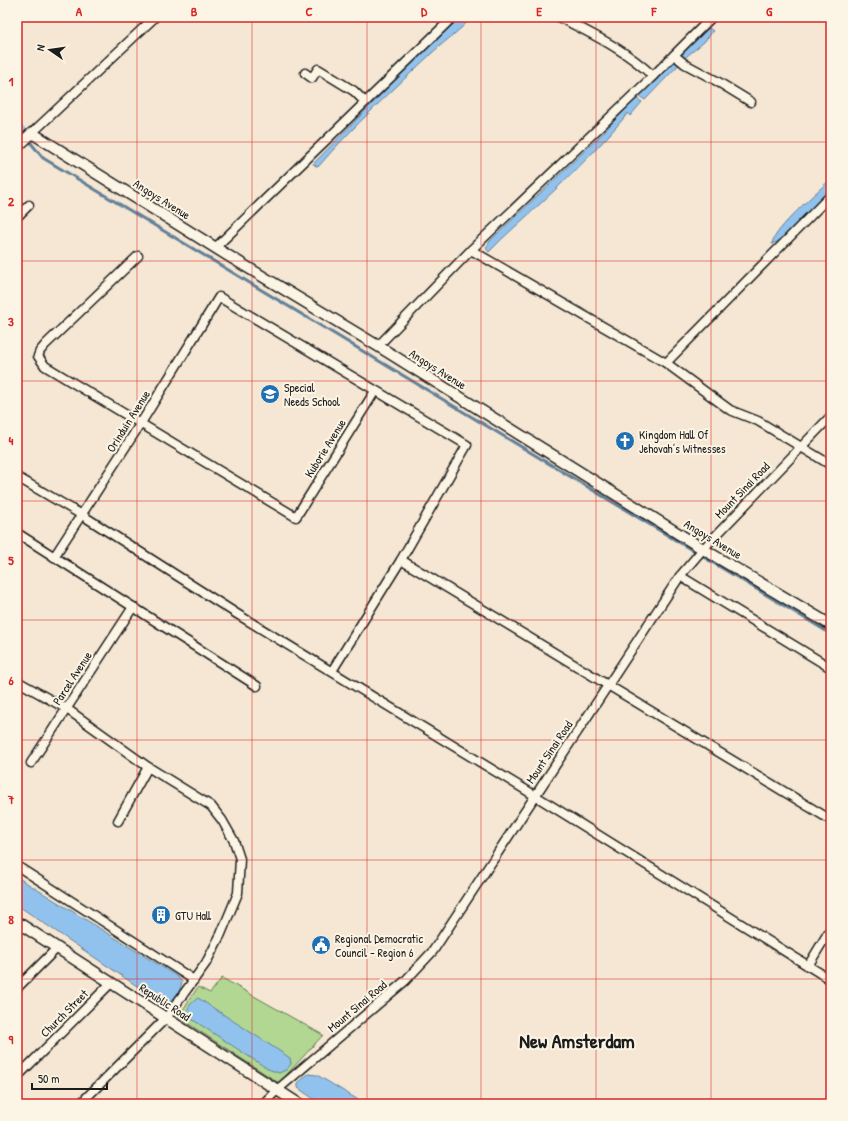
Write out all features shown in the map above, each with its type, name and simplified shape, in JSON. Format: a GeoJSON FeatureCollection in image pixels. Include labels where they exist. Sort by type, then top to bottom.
{"type":"FeatureCollection","features":[{"type":"Feature","properties":{"kind":"street"},"geometry":{"type":"LineString","coordinates":[[17,146],[155,17]]}},
{"type":"Feature","properties":{"kind":"street"},"geometry":{"type":"LineString","coordinates":[[216,247],[453,17]]}},
{"type":"Feature","properties":{"kind":"street"},"geometry":{"type":"LineString","coordinates":[[559,17],[624,52],[653,76]]}},
{"type":"Feature","properties":{"kind":"street"},"geometry":{"type":"LineString","coordinates":[[378,346],[471,250],[675,56],[711,17]]}},
{"type":"Feature","properties":{"kind":"street"},"geometry":{"type":"LineString","coordinates":[[675,56],[684,64],[715,80],[751,102]]}},
{"type":"Feature","properties":{"kind":"street"},"geometry":{"type":"LineString","coordinates":[[304,73],[312,78],[318,69],[354,91],[365,102]]}},
{"type":"Feature","properties":{"kind":"street","name":"Angoys Avenue"},"geometry":{"type":"LineString","coordinates":[[32,133],[378,346],[701,551],[831,625]]}},
{"type":"Feature","properties":{"kind":"street"},"geometry":{"type":"LineString","coordinates":[[666,363],[831,195]]}},
{"type":"Feature","properties":{"kind":"street"},"geometry":{"type":"LineString","coordinates":[[17,217],[29,205]]}},
{"type":"Feature","properties":{"kind":"street"},"geometry":{"type":"LineString","coordinates":[[471,250],[666,363],[730,410],[758,421],[831,465]]}},
{"type":"Feature","properties":{"kind":"street"},"geometry":{"type":"LineString","coordinates":[[138,256],[46,344],[38,356],[45,366],[140,424]]}},
{"type":"Feature","properties":{"kind":"street","name":"Orinduin Avenue"},"geometry":{"type":"LineString","coordinates":[[54,557],[140,424],[219,297],[375,391]]}},
{"type":"Feature","properties":{"kind":"street"},"geometry":{"type":"LineString","coordinates":[[332,671],[401,560],[467,445],[375,391]]}},
{"type":"Feature","properties":{"kind":"street","name":"Kuborie Avenue"},"geometry":{"type":"LineString","coordinates":[[140,424],[296,517],[375,391]]}},
{"type":"Feature","properties":{"kind":"street","name":"Mount Sinai Road"},"geometry":{"type":"LineString","coordinates":[[263,1104],[277,1090],[405,981],[433,951],[534,795],[680,576],[701,551],[831,416]]}},
{"type":"Feature","properties":{"kind":"street"},"geometry":{"type":"LineString","coordinates":[[17,477],[82,515],[237,614],[534,795],[831,980]]}},
{"type":"Feature","properties":{"kind":"street"},"geometry":{"type":"LineString","coordinates":[[17,533],[256,686]]}},
{"type":"Feature","properties":{"kind":"street"},"geometry":{"type":"LineString","coordinates":[[401,560],[831,820]]}},
{"type":"Feature","properties":{"kind":"street"},"geometry":{"type":"LineString","coordinates":[[680,576],[831,668]]}},
{"type":"Feature","properties":{"kind":"street","name":"Parcel Avenue"},"geometry":{"type":"LineString","coordinates":[[31,763],[133,607]]}},
{"type":"Feature","properties":{"kind":"street"},"geometry":{"type":"LineString","coordinates":[[17,681],[67,709],[148,767],[211,806],[222,820],[234,841],[240,859],[238,893],[221,934],[206,964],[166,1018],[80,1104]]}},
{"type":"Feature","properties":{"kind":"street"},"geometry":{"type":"LineString","coordinates":[[118,821],[148,767]]}},
{"type":"Feature","properties":{"kind":"street"},"geometry":{"type":"LineString","coordinates":[[17,866],[194,980]]}},
{"type":"Feature","properties":{"kind":"street","name":"Republic Road"},"geometry":{"type":"LineString","coordinates":[[17,922],[299,1104]]}},
{"type":"Feature","properties":{"kind":"street"},"geometry":{"type":"LineString","coordinates":[[808,966],[831,928]]}},
{"type":"Feature","properties":{"kind":"street"},"geometry":{"type":"LineString","coordinates":[[17,988],[57,948]]}},
{"type":"Feature","properties":{"kind":"street","name":"Church Street"},"geometry":{"type":"LineString","coordinates":[[17,1076],[111,983]]}},
{"type":"Feature","properties":{"kind":"green space"},"geometry":{"type":"Polygon","coordinates":[[[222,978],[323,1035],[279,1083],[178,1017],[198,987],[210,993],[222,978]]]}},
{"type":"Feature","properties":{"kind":"water"},"geometry":{"type":"Polygon","coordinates":[[[460,17],[472,17],[374,108],[318,167],[313,164],[404,71],[460,17]]]}},
{"type":"Feature","properties":{"kind":"water"},"geometry":{"type":"Polygon","coordinates":[[[709,28],[713,31],[704,42],[687,56],[645,100],[639,96],[691,43],[709,28]]]}},
{"type":"Feature","properties":{"kind":"water"},"geometry":{"type":"Polygon","coordinates":[[[636,98],[642,102],[630,116],[628,113],[574,171],[489,252],[486,248],[490,241],[598,138],[636,98]]]}},
{"type":"Feature","properties":{"kind":"water"},"geometry":{"type":"Polygon","coordinates":[[[831,179],[831,190],[779,241],[772,244],[774,238],[788,220],[831,179]]]}},
{"type":"Feature","properties":{"kind":"water"},"geometry":{"type":"Polygon","coordinates":[[[17,877],[178,977],[182,982],[176,997],[171,1001],[162,1003],[17,905],[17,877]]]}},
{"type":"Feature","properties":{"kind":"water"},"geometry":{"type":"Polygon","coordinates":[[[198,998],[290,1058],[291,1064],[286,1070],[279,1073],[268,1069],[187,1016],[190,1006],[198,998]]]}},
{"type":"Feature","properties":{"kind":"water"},"geometry":{"type":"Polygon","coordinates":[[[308,1074],[317,1075],[365,1104],[321,1104],[298,1088],[298,1083],[308,1074]]]}},
{"type":"Feature","properties":{"kind":"waterway"},"geometry":{"type":"LineString","coordinates":[[17,127],[22,132]]}},
{"type":"Feature","properties":{"kind":"waterway"},"geometry":{"type":"LineString","coordinates":[[22,132],[43,158],[831,634]]}},
{"type":"Feature","properties":{"kind":"place","name":"Special Needs School"},"geometry":{"type":"Point","coordinates":[270,394]}},
{"type":"Feature","properties":{"kind":"place","name":"Kingdom Hall Of Jehovah’s Witnesses"},"geometry":{"type":"Point","coordinates":[625,441]}},
{"type":"Feature","properties":{"kind":"place","name":"GTU Hall"},"geometry":{"type":"Point","coordinates":[161,915]}},
{"type":"Feature","properties":{"kind":"place","name":"Regional Democratic Council - Region 6"},"geometry":{"type":"Point","coordinates":[321,945]}},
{"type":"Feature","properties":{"kind":"district","name":"New Amsterdam"},"geometry":{"type":"Point","coordinates":[577,1040]}}]}
